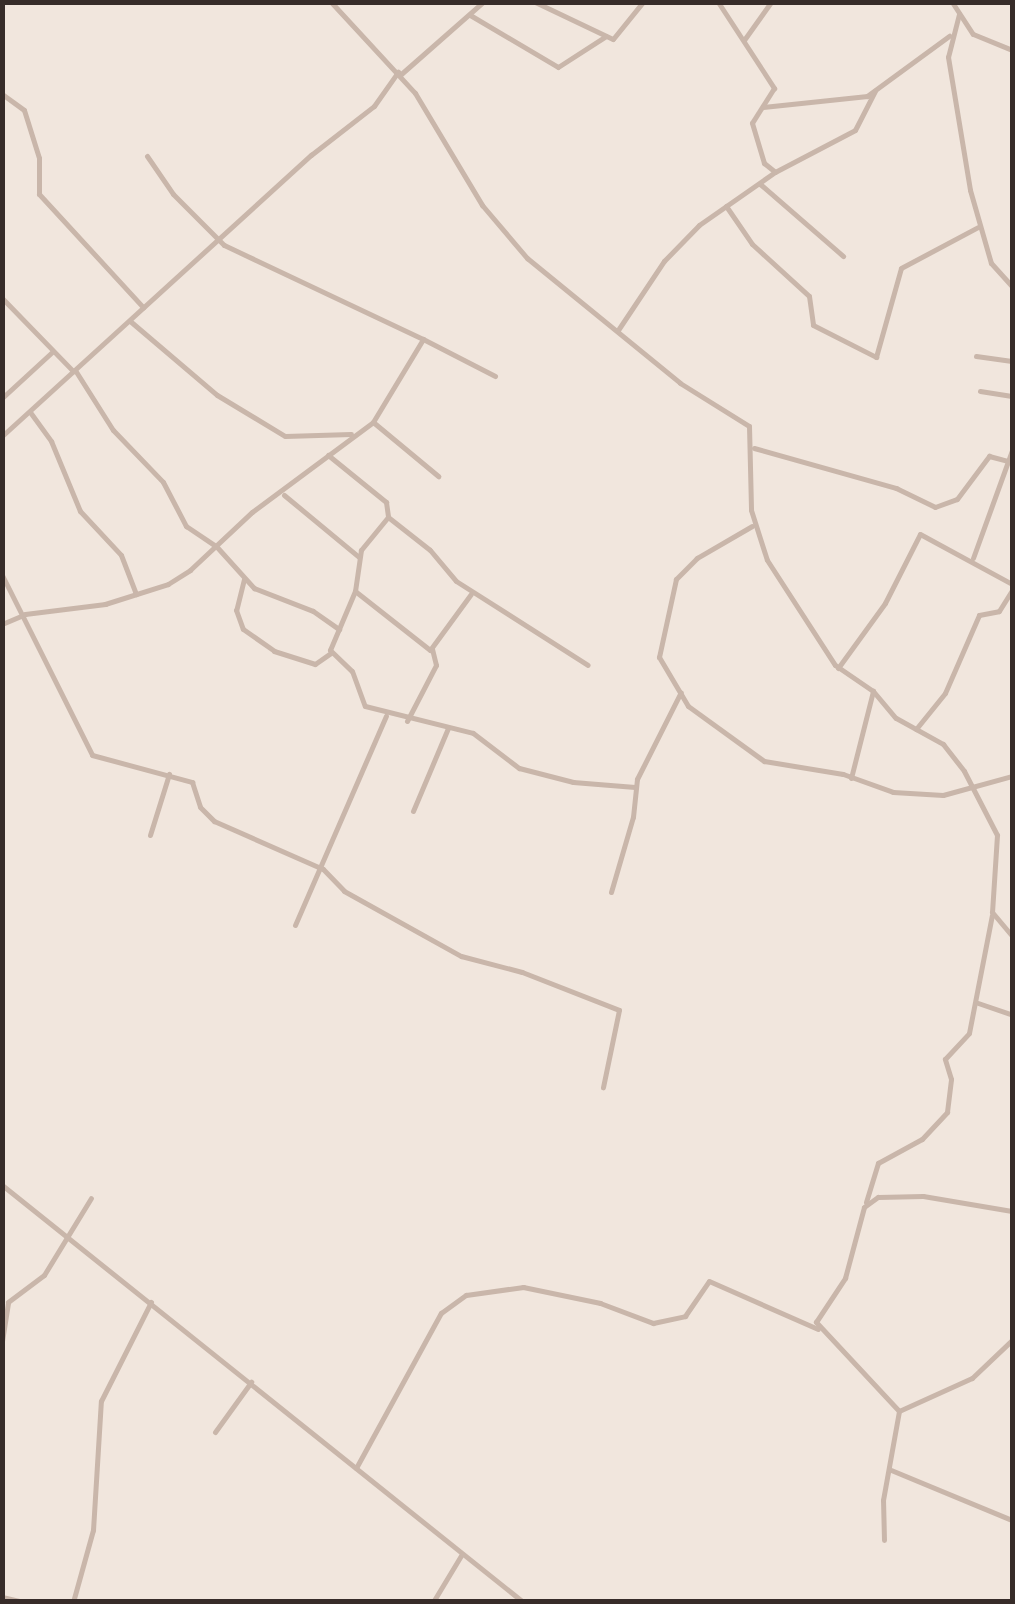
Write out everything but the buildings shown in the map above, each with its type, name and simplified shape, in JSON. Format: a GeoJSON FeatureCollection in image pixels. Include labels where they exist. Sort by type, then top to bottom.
{"type":"FeatureCollection","features":[{"type":"Feature","properties":{"kind":"street"},"geometry":{"type":"LineString","coordinates":[[331,2],[399,73],[498,227],[680,383],[740,417],[754,448],[754,526],[767,560],[838,668],[873,691],[896,718],[943,744],[973,790],[998,842],[978,1002],[969,1033],[945,1059],[951,1079],[947,1112],[922,1139],[878,1163],[845,1278],[817,1316],[818,1328]]}},
{"type":"Feature","properties":{"kind":"street"},"geometry":{"type":"LineString","coordinates":[[4,431],[30,412],[220,237],[374,106],[399,73],[483,2]]}},
{"type":"Feature","properties":{"kind":"street"},"geometry":{"type":"LineString","coordinates":[[535,2],[606,36],[616,37],[643,2]]}},
{"type":"Feature","properties":{"kind":"street"},"geometry":{"type":"LineString","coordinates":[[718,2],[774,88],[752,123],[753,137],[776,172]]}},
{"type":"Feature","properties":{"kind":"street"},"geometry":{"type":"LineString","coordinates":[[744,40],[771,2]]}},
{"type":"Feature","properties":{"kind":"street"},"geometry":{"type":"LineString","coordinates":[[952,2],[973,34],[1012,50]]}},
{"type":"Feature","properties":{"kind":"street"},"geometry":{"type":"LineString","coordinates":[[959,14],[948,57],[978,227],[992,263],[1012,286]]}},
{"type":"Feature","properties":{"kind":"street"},"geometry":{"type":"LineString","coordinates":[[470,15],[558,67],[606,36]]}},
{"type":"Feature","properties":{"kind":"street"},"geometry":{"type":"LineString","coordinates":[[762,107],[824,104],[875,91],[952,34]]}},
{"type":"Feature","properties":{"kind":"street"},"geometry":{"type":"LineString","coordinates":[[618,330],[664,260],[726,206],[776,172],[855,130],[875,91]]}},
{"type":"Feature","properties":{"kind":"street"},"geometry":{"type":"LineString","coordinates":[[2,94],[24,110],[39,158],[39,194],[143,307]]}},
{"type":"Feature","properties":{"kind":"street"},"geometry":{"type":"LineString","coordinates":[[147,156],[173,194],[220,237],[495,376]]}},
{"type":"Feature","properties":{"kind":"street"},"geometry":{"type":"LineString","coordinates":[[760,184],[843,256]]}},
{"type":"Feature","properties":{"kind":"street"},"geometry":{"type":"LineString","coordinates":[[726,206],[752,244],[809,296],[814,325],[876,357],[900,268],[978,227]]}},
{"type":"Feature","properties":{"kind":"street"},"geometry":{"type":"LineString","coordinates":[[2,298],[74,370],[113,430],[163,482],[181,521],[216,546],[244,578],[339,629]]}},
{"type":"Feature","properties":{"kind":"street"},"geometry":{"type":"LineString","coordinates":[[130,321],[217,394],[285,436],[352,434]]}},
{"type":"Feature","properties":{"kind":"street"},"geometry":{"type":"LineString","coordinates":[[2,624],[25,614],[136,594],[168,584],[252,512],[284,494],[352,434],[373,422],[423,339]]}},
{"type":"Feature","properties":{"kind":"street"},"geometry":{"type":"LineString","coordinates":[[2,398],[52,352]]}},
{"type":"Feature","properties":{"kind":"street"},"geometry":{"type":"LineString","coordinates":[[976,356],[1012,361]]}},
{"type":"Feature","properties":{"kind":"street"},"geometry":{"type":"LineString","coordinates":[[980,391],[1012,396]]}},
{"type":"Feature","properties":{"kind":"street"},"geometry":{"type":"LineString","coordinates":[[30,412],[51,440],[80,510],[122,555],[136,594]]}},
{"type":"Feature","properties":{"kind":"street"},"geometry":{"type":"LineString","coordinates":[[373,422],[438,476]]}},
{"type":"Feature","properties":{"kind":"street"},"geometry":{"type":"LineString","coordinates":[[754,448],[896,488],[936,507],[962,494],[989,456],[1008,461]]}},
{"type":"Feature","properties":{"kind":"street"},"geometry":{"type":"LineString","coordinates":[[973,558],[1012,450]]}},
{"type":"Feature","properties":{"kind":"street"},"geometry":{"type":"LineString","coordinates":[[328,455],[386,502],[388,518],[471,594],[588,665]]}},
{"type":"Feature","properties":{"kind":"street"},"geometry":{"type":"LineString","coordinates":[[284,494],[359,557]]}},
{"type":"Feature","properties":{"kind":"street"},"geometry":{"type":"LineString","coordinates":[[244,578],[236,610],[243,630],[274,651],[316,664],[331,653],[355,591],[359,557],[388,518]]}},
{"type":"Feature","properties":{"kind":"street"},"geometry":{"type":"LineString","coordinates":[[754,526],[697,558],[676,579],[659,657],[688,706],[759,759],[924,795],[973,790],[1012,776]]}},
{"type":"Feature","properties":{"kind":"street"},"geometry":{"type":"LineString","coordinates":[[838,668],[885,604],[918,535],[973,558],[1012,587],[1000,611],[979,615],[945,693],[916,728]]}},
{"type":"Feature","properties":{"kind":"street"},"geometry":{"type":"LineString","coordinates":[[2,575],[25,614],[56,693],[92,755],[169,774],[197,786],[200,808],[214,821],[322,868],[355,898],[461,956],[522,972],[618,1010],[603,1087]]}},
{"type":"Feature","properties":{"kind":"street"},"geometry":{"type":"LineString","coordinates":[[355,591],[432,649],[436,666],[406,721]]}},
{"type":"Feature","properties":{"kind":"street"},"geometry":{"type":"LineString","coordinates":[[432,649],[471,594]]}},
{"type":"Feature","properties":{"kind":"street"},"geometry":{"type":"LineString","coordinates":[[331,653],[352,671],[364,706],[386,716],[486,740],[519,768],[573,782],[636,787]]}},
{"type":"Feature","properties":{"kind":"street"},"geometry":{"type":"LineString","coordinates":[[851,778],[873,691]]}},
{"type":"Feature","properties":{"kind":"street"},"geometry":{"type":"LineString","coordinates":[[611,892],[636,787],[680,692]]}},
{"type":"Feature","properties":{"kind":"street"},"geometry":{"type":"LineString","coordinates":[[296,925],[386,716]]}},
{"type":"Feature","properties":{"kind":"street"},"geometry":{"type":"LineString","coordinates":[[413,811],[448,728]]}},
{"type":"Feature","properties":{"kind":"street"},"geometry":{"type":"LineString","coordinates":[[150,835],[169,774]]}},
{"type":"Feature","properties":{"kind":"street"},"geometry":{"type":"LineString","coordinates":[[992,912],[1012,936]]}},
{"type":"Feature","properties":{"kind":"street"},"geometry":{"type":"LineString","coordinates":[[978,1002],[1012,1015]]}},
{"type":"Feature","properties":{"kind":"street"},"geometry":{"type":"LineString","coordinates":[[2,1185],[523,1602]]}},
{"type":"Feature","properties":{"kind":"street"},"geometry":{"type":"LineString","coordinates":[[864,1207],[878,1197],[922,1196],[1012,1211]]}},
{"type":"Feature","properties":{"kind":"street"},"geometry":{"type":"LineString","coordinates":[[2,1341],[8,1302],[44,1276],[91,1198]]}},
{"type":"Feature","properties":{"kind":"street"},"geometry":{"type":"LineString","coordinates":[[356,1468],[442,1313],[466,1294],[523,1286],[600,1302],[653,1323],[685,1316],[709,1281],[818,1328],[899,1411]]}},
{"type":"Feature","properties":{"kind":"street"},"geometry":{"type":"LineString","coordinates":[[73,1602],[93,1530],[102,1401],[152,1302]]}},
{"type":"Feature","properties":{"kind":"street"},"geometry":{"type":"LineString","coordinates":[[899,1411],[972,1378],[1012,1340]]}},
{"type":"Feature","properties":{"kind":"street"},"geometry":{"type":"LineString","coordinates":[[215,1432],[251,1382]]}},
{"type":"Feature","properties":{"kind":"street"},"geometry":{"type":"LineString","coordinates":[[884,1540],[899,1411]]}},
{"type":"Feature","properties":{"kind":"street"},"geometry":{"type":"LineString","coordinates":[[890,1469],[1012,1520]]}},
{"type":"Feature","properties":{"kind":"street"},"geometry":{"type":"LineString","coordinates":[[433,1602],[462,1554]]}},
{"type":"Feature","properties":{"kind":"street"},"geometry":{"type":"LineString","coordinates":[[2,1597],[24,1602]]}}]}
